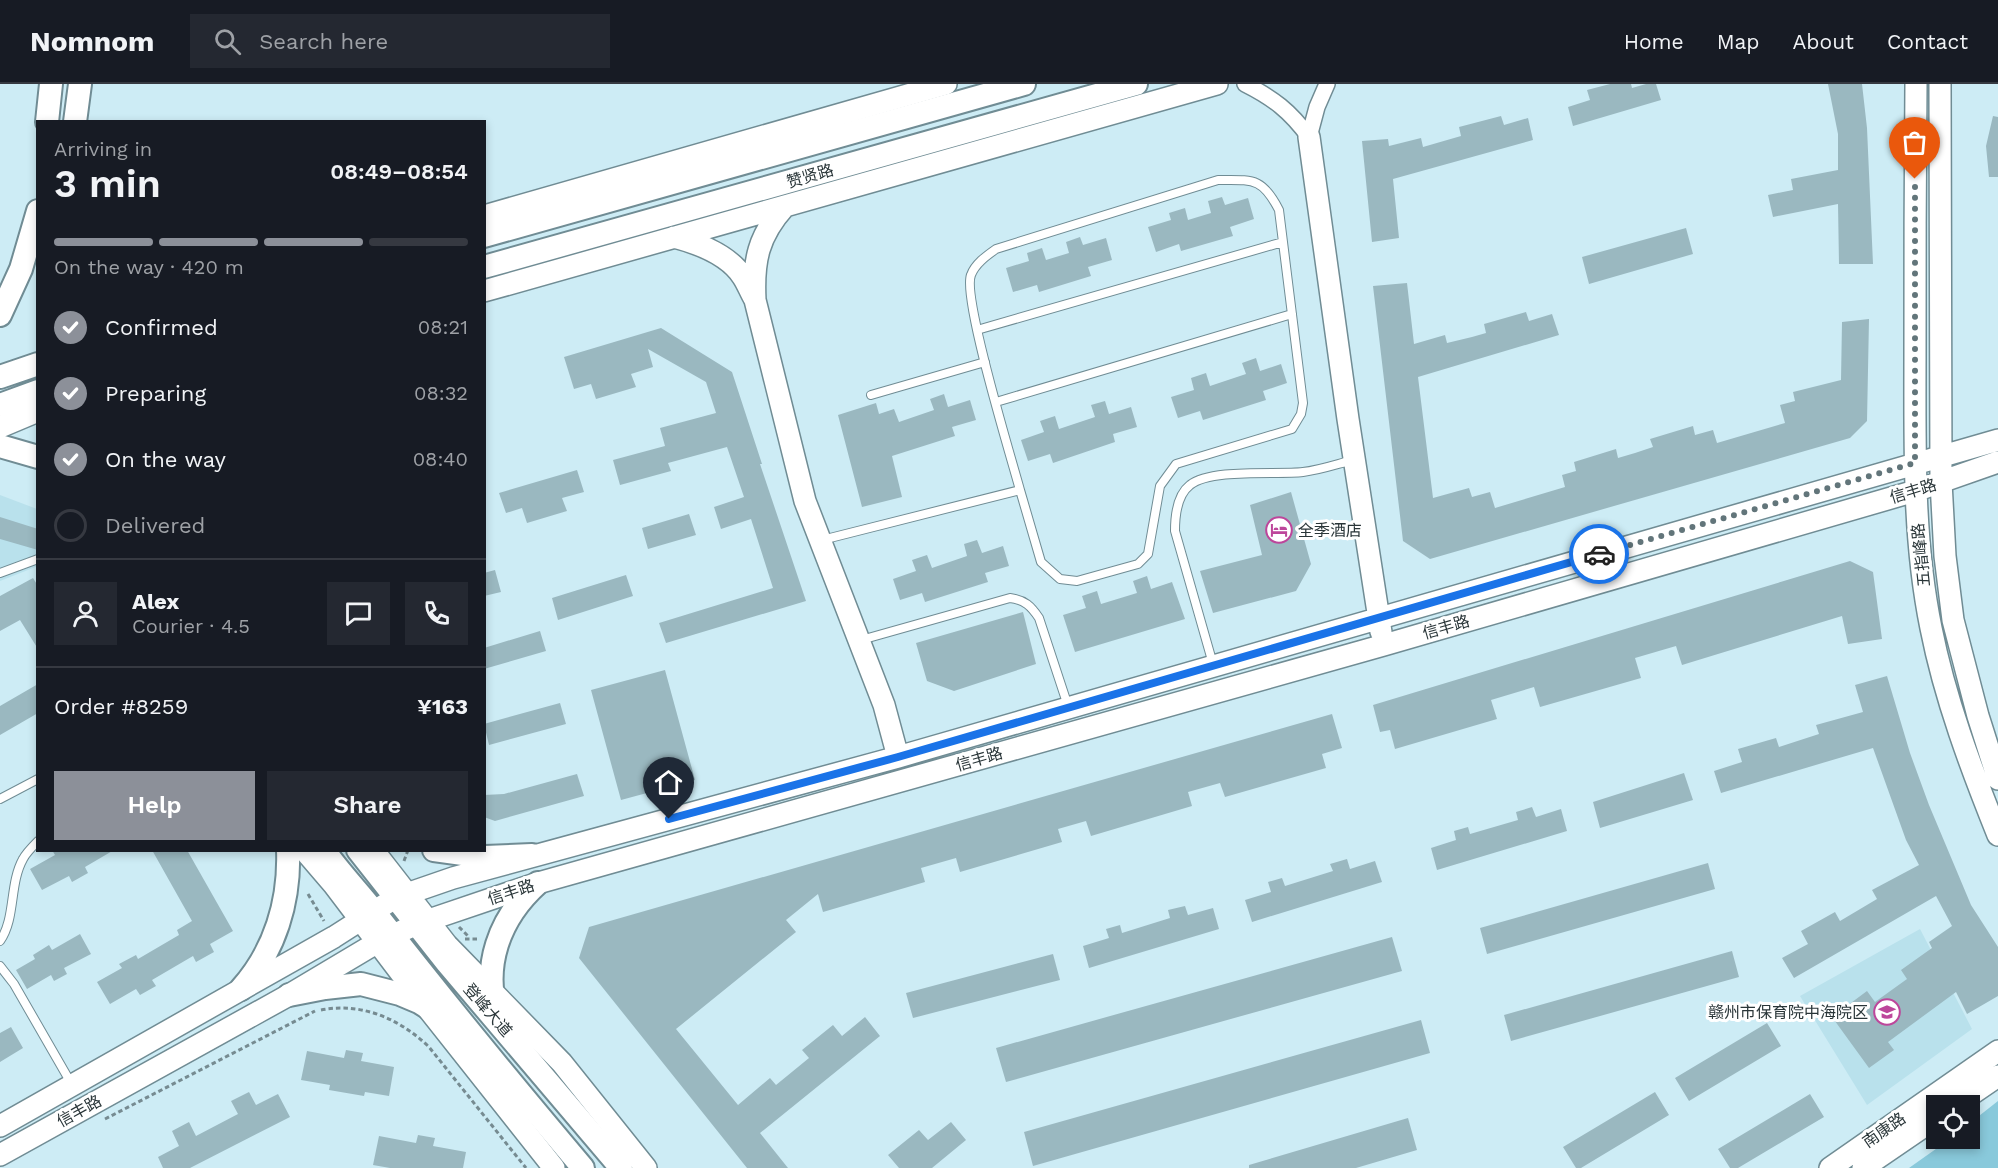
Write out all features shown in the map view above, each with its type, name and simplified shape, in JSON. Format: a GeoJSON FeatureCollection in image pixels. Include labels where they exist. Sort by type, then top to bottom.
{"type":"FeatureCollection","features":[{"type":"Feature","properties":{"kind":"main road"},"geometry":{"type":"LineString","coordinates":[[46,120],[51,84]]}},
{"type":"Feature","properties":{"kind":"main road"},"geometry":{"type":"LineString","coordinates":[[75,120],[80,84]]}},
{"type":"Feature","properties":{"kind":"main road"},"geometry":{"type":"LineString","coordinates":[[486,215],[946,84]]}},
{"type":"Feature","properties":{"kind":"main road","name":"赞贤路"},"geometry":{"type":"LineString","coordinates":[[486,235],[1024,84]]}},
{"type":"Feature","properties":{"kind":"main road","name":"赞贤路"},"geometry":{"type":"LineString","coordinates":[[486,266],[1136,84]]}},
{"type":"Feature","properties":{"kind":"main road"},"geometry":{"type":"LineString","coordinates":[[486,290],[1217,84]]}},
{"type":"Feature","properties":{"kind":"main road","name":"五指峰路"},"geometry":{"type":"LineString","coordinates":[[1916,84],[1915,490],[1921,569],[1940,671],[1982,796],[1998,835]]}},
{"type":"Feature","properties":{"kind":"main road","name":"五指峰路"},"geometry":{"type":"LineString","coordinates":[[1940,84],[1941,482],[1945,556],[1953,620],[1978,716],[1998,779]]}},
{"type":"Feature","properties":{"kind":"main road"},"geometry":{"type":"LineString","coordinates":[[1309,137],[1378,618],[1384,645]]}},
{"type":"Feature","properties":{"kind":"main road"},"geometry":{"type":"LineString","coordinates":[[755,300],[755,267],[761,243],[775,217],[785,206]]}},
{"type":"Feature","properties":{"kind":"main road"},"geometry":{"type":"LineString","coordinates":[[0,315],[21,269],[36,218]]}},
{"type":"Feature","properties":{"kind":"main road"},"geometry":{"type":"LineString","coordinates":[[674,237],[702,247],[728,262],[742,275],[755,300],[805,501],[884,705],[898,757]]}},
{"type":"Feature","properties":{"kind":"main road"},"geometry":{"type":"LineString","coordinates":[[0,367],[36,356]]}},
{"type":"Feature","properties":{"kind":"main road"},"geometry":{"type":"LineString","coordinates":[[0,377],[36,365]]}},
{"type":"Feature","properties":{"kind":"main road"},"geometry":{"type":"LineString","coordinates":[[0,405],[36,393]]}},
{"type":"Feature","properties":{"kind":"main road"},"geometry":{"type":"LineString","coordinates":[[0,427],[36,412]]}},
{"type":"Feature","properties":{"kind":"main road","name":"信丰路"},"geometry":{"type":"LineString","coordinates":[[0,1126],[334,937],[401,896],[453,878],[898,757],[1998,440]]}},
{"type":"Feature","properties":{"kind":"main road"},"geometry":{"type":"LineString","coordinates":[[0,446],[36,456]]}},
{"type":"Feature","properties":{"kind":"main road","name":"信丰路"},"geometry":{"type":"LineString","coordinates":[[0,1155],[289,995],[385,938],[423,922],[538,883],[1384,645],[1915,490],[1998,462]]}},
{"type":"Feature","properties":{"kind":"main road"},"geometry":{"type":"LineString","coordinates":[[241,989],[261,965],[277,930],[288,883],[288,852]]}},
{"type":"Feature","properties":{"kind":"main road"},"geometry":{"type":"LineString","coordinates":[[306,852],[367,915]]}},
{"type":"Feature","properties":{"kind":"main road","name":"登峰大道"},"geometry":{"type":"LineString","coordinates":[[325,852],[385,938],[410,959],[583,1168]]}},
{"type":"Feature","properties":{"kind":"main road","name":"登峰大道"},"geometry":{"type":"LineString","coordinates":[[360,852],[423,922],[500,1023],[621,1168]]}},
{"type":"Feature","properties":{"kind":"main road"},"geometry":{"type":"LineString","coordinates":[[374,852],[401,896]]}},
{"type":"Feature","properties":{"kind":"main road"},"geometry":{"type":"LineString","coordinates":[[449,852],[485,857],[532,855]]}},
{"type":"Feature","properties":{"kind":"main road"},"geometry":{"type":"LineString","coordinates":[[500,1023],[492,992],[492,963],[500,933],[516,906],[538,883]]}},
{"type":"Feature","properties":{"kind":"main road"},"geometry":{"type":"LineString","coordinates":[[423,922],[562,1063],[646,1168]]}},
{"type":"Feature","properties":{"kind":"main road"},"geometry":{"type":"LineString","coordinates":[[385,938],[425,1005],[554,1168]]}},
{"type":"Feature","properties":{"kind":"main road"},"geometry":{"type":"LineString","coordinates":[[289,995],[359,984],[400,994],[425,1005],[474,1036]]}},
{"type":"Feature","properties":{"kind":"main road","name":"南康路"},"geometry":{"type":"LineString","coordinates":[[1830,1168],[1998,1051]]}},
{"type":"Feature","properties":{"kind":"main road"},"geometry":{"type":"LineString","coordinates":[[1970,1095],[1998,1076]]}},
{"type":"Feature","properties":{"kind":"main road","name":"南康路"},"geometry":{"type":"LineString","coordinates":[[1863,1168],[1926,1125]]}},
{"type":"Feature","properties":{"kind":"street"},"geometry":{"type":"LineString","coordinates":[[1245,84],[1283,107],[1309,137]]}},
{"type":"Feature","properties":{"kind":"street"},"geometry":{"type":"LineString","coordinates":[[1309,137],[1317,107],[1327,84]]}},
{"type":"Feature","properties":{"kind":"lane"},"geometry":{"type":"LineString","coordinates":[[1218,180],[1261,183],[1279,210],[1292,314],[1303,403],[1301,414],[1292,429],[1176,464],[1160,486],[1155,506],[1151,546],[1148,554],[1138,564],[1077,581],[1060,579],[1041,562],[985,362],[969,289],[970,276],[983,258],[996,249],[1218,180]]}},
{"type":"Feature","properties":{"kind":"lane"},"geometry":{"type":"LineString","coordinates":[[977,330],[1283,242]]}},
{"type":"Feature","properties":{"kind":"lane"},"geometry":{"type":"LineString","coordinates":[[996,402],[1292,314]]}},
{"type":"Feature","properties":{"kind":"lane"},"geometry":{"type":"LineString","coordinates":[[871,395],[985,362]]}},
{"type":"Feature","properties":{"kind":"lane"},"geometry":{"type":"LineString","coordinates":[[1213,665],[1175,531],[1180,498],[1191,484],[1214,476],[1303,472],[1355,460]]}},
{"type":"Feature","properties":{"kind":"lane"},"geometry":{"type":"LineString","coordinates":[[820,541],[1020,490]]}},
{"type":"Feature","properties":{"kind":"lane"},"geometry":{"type":"LineString","coordinates":[[0,573],[36,560]]}},
{"type":"Feature","properties":{"kind":"lane"},"geometry":{"type":"LineString","coordinates":[[859,641],[1010,598],[1023,600],[1033,608],[1039,618],[1069,707]]}},
{"type":"Feature","properties":{"kind":"lane"},"geometry":{"type":"LineString","coordinates":[[0,799],[36,780]]}},
{"type":"Feature","properties":{"kind":"lane"},"geometry":{"type":"LineString","coordinates":[[0,941],[6,932],[22,860],[36,843]]}},
{"type":"Feature","properties":{"kind":"lane"},"geometry":{"type":"LineString","coordinates":[[0,966],[14,984],[73,1085]]}},
{"type":"Feature","properties":{"kind":"path"},"geometry":{"type":"LineString","coordinates":[[404,862],[407,852]]}},
{"type":"Feature","properties":{"kind":"path"},"geometry":{"type":"LineString","coordinates":[[105,1119],[312,1011],[335,1008],[358,1009],[389,1018],[417,1035],[526,1168]]}},
{"type":"Feature","properties":{"kind":"shaded area"},"geometry":{"type":"Polygon","coordinates":[[[0,495],[36,509],[36,567],[0,581],[0,495]]]}},
{"type":"Feature","properties":{"kind":"shaded area","name":"赣州市保育院中海院区"},"geometry":{"type":"Polygon","coordinates":[[[1920,929],[1972,1029],[1867,1105],[1800,996],[1920,929]]]}},
{"type":"Feature","properties":{"kind":"shaded area"},"geometry":{"type":"Polygon","coordinates":[[[1998,1101],[1998,1168],[1909,1168],[1936,1149],[1980,1149],[1980,1115],[1998,1101]]]}},
{"type":"Feature","properties":{"kind":"building"},"geometry":{"type":"Polygon","coordinates":[[[1610,84],[1631,84],[1632,88],[1656,84],[1661,100],[1573,126],[1568,107],[1590,100],[1587,90],[1610,84]]]}},
{"type":"Feature","properties":{"kind":"building"},"geometry":{"type":"Polygon","coordinates":[[[1828,84],[1862,84],[1867,128],[1873,264],[1839,264],[1838,204],[1773,217],[1768,195],[1793,190],[1791,179],[1838,170],[1838,134],[1828,84]]]}},
{"type":"Feature","properties":{"kind":"building"},"geometry":{"type":"Polygon","coordinates":[[[1501,116],[1504,125],[1528,118],[1533,140],[1393,179],[1399,238],[1372,242],[1362,141],[1388,139],[1389,146],[1421,138],[1423,147],[1461,136],[1459,127],[1501,116]]]}},
{"type":"Feature","properties":{"kind":"building"},"geometry":{"type":"Polygon","coordinates":[[[1993,116],[1998,117],[1998,177],[1989,177],[1986,146],[1993,116]]]}},
{"type":"Feature","properties":{"kind":"building"},"geometry":{"type":"Polygon","coordinates":[[[1222,197],[1225,205],[1248,198],[1254,219],[1230,227],[1233,236],[1181,251],[1179,244],[1156,252],[1148,227],[1171,220],[1169,213],[1185,208],[1188,220],[1211,213],[1208,201],[1222,197]]]}},
{"type":"Feature","properties":{"kind":"building"},"geometry":{"type":"Polygon","coordinates":[[[1686,228],[1693,254],[1589,284],[1582,257],[1686,228]]]}},
{"type":"Feature","properties":{"kind":"building"},"geometry":{"type":"Polygon","coordinates":[[[1080,237],[1083,245],[1106,238],[1112,260],[1088,267],[1091,276],[1039,292],[1037,285],[1013,292],[1006,268],[1029,261],[1027,253],[1042,248],[1046,260],[1069,253],[1066,242],[1080,237]]]}},
{"type":"Feature","properties":{"kind":"building"},"geometry":{"type":"Polygon","coordinates":[[[1407,283],[1414,344],[1445,335],[1447,343],[1486,333],[1484,324],[1526,312],[1529,321],[1552,314],[1559,335],[1418,377],[1433,498],[1469,488],[1472,497],[1490,492],[1495,508],[1565,487],[1562,475],[1576,471],[1574,462],[1616,449],[1618,458],[1635,453],[1653,447],[1650,439],[1693,426],[1695,435],[1713,430],[1717,443],[1785,423],[1780,405],[1795,401],[1793,392],[1841,380],[1842,322],[1869,319],[1867,421],[1850,438],[1430,559],[1403,541],[1373,286],[1407,283]]]}},
{"type":"Feature","properties":{"kind":"building"},"geometry":{"type":"Polygon","coordinates":[[[661,328],[732,372],[806,601],[666,643],[659,623],[773,588],[751,519],[721,529],[714,507],[744,497],[727,447],[668,463],[671,471],[620,485],[613,460],[665,446],[660,428],[716,413],[706,382],[648,349],[653,367],[631,374],[636,387],[596,399],[591,384],[574,389],[564,357],[661,328]]]}},
{"type":"Feature","properties":{"kind":"building"},"geometry":{"type":"Polygon","coordinates":[[[1256,358],[1260,371],[1281,364],[1287,383],[1263,391],[1266,400],[1203,420],[1200,411],[1178,418],[1171,397],[1194,390],[1191,378],[1206,373],[1210,386],[1246,374],[1242,363],[1256,358]]]}},
{"type":"Feature","properties":{"kind":"building"},"geometry":{"type":"Polygon","coordinates":[[[944,394],[948,407],[970,400],[976,420],[952,427],[955,436],[892,456],[902,497],[862,507],[838,415],[876,403],[879,414],[894,409],[899,422],[934,410],[930,399],[944,394]]]}},
{"type":"Feature","properties":{"kind":"building"},"geometry":{"type":"Polygon","coordinates":[[[1105,401],[1109,414],[1131,407],[1137,427],[1113,434],[1115,442],[1053,463],[1050,454],[1028,461],[1021,440],[1044,432],[1040,421],[1055,416],[1059,429],[1095,417],[1091,405],[1105,401]]]}},
{"type":"Feature","properties":{"kind":"building"},"geometry":{"type":"Polygon","coordinates":[[[577,470],[584,492],[562,498],[567,511],[527,523],[522,508],[506,513],[499,493],[577,470]]]}},
{"type":"Feature","properties":{"kind":"building","name":"全季酒店"},"geometry":{"type":"Polygon","coordinates":[[[1291,492],[1311,564],[1296,591],[1213,613],[1200,571],[1262,555],[1250,505],[1291,492]]]}},
{"type":"Feature","properties":{"kind":"building"},"geometry":{"type":"Polygon","coordinates":[[[689,514],[696,535],[648,549],[642,528],[689,514]]]}},
{"type":"Feature","properties":{"kind":"building"},"geometry":{"type":"Polygon","coordinates":[[[0,517],[36,528],[36,549],[0,539],[0,517]]]}},
{"type":"Feature","properties":{"kind":"building"},"geometry":{"type":"Polygon","coordinates":[[[977,540],[982,553],[1003,546],[1009,566],[985,573],[988,582],[925,602],[922,593],[900,600],[893,579],[916,571],[912,560],[927,555],[932,568],[967,556],[964,544],[977,540]]]}},
{"type":"Feature","properties":{"kind":"building"},"geometry":{"type":"Polygon","coordinates":[[[1850,561],[1873,572],[1882,639],[1848,644],[1842,616],[1682,665],[1676,646],[1635,658],[1641,678],[1540,707],[1534,687],[1491,700],[1497,719],[1395,749],[1390,730],[1380,732],[1373,705],[1850,561]]]}},
{"type":"Feature","properties":{"kind":"building"},"geometry":{"type":"Polygon","coordinates":[[[495,570],[501,592],[486,596],[486,572],[495,570]]]}},
{"type":"Feature","properties":{"kind":"building"},"geometry":{"type":"Polygon","coordinates":[[[626,575],[633,596],[558,620],[552,598],[626,575]]]}},
{"type":"Feature","properties":{"kind":"building"},"geometry":{"type":"Polygon","coordinates":[[[1147,576],[1151,589],[1172,582],[1185,619],[1075,652],[1063,615],[1086,608],[1082,596],[1097,591],[1101,604],[1137,593],[1133,581],[1147,576]]]}},
{"type":"Feature","properties":{"kind":"building"},"geometry":{"type":"Polygon","coordinates":[[[33,578],[36,583],[36,646],[20,620],[0,631],[0,596],[33,578]]]}},
{"type":"Feature","properties":{"kind":"building"},"geometry":{"type":"Polygon","coordinates":[[[1023,612],[1036,664],[954,691],[927,681],[916,643],[1023,612]]]}},
{"type":"Feature","properties":{"kind":"building"},"geometry":{"type":"Polygon","coordinates":[[[540,631],[546,651],[486,668],[486,647],[540,631]]]}},
{"type":"Feature","properties":{"kind":"building"},"geometry":{"type":"Polygon","coordinates":[[[665,670],[695,780],[621,800],[591,690],[665,670]]]}},
{"type":"Feature","properties":{"kind":"building"},"geometry":{"type":"Polygon","coordinates":[[[1887,676],[1910,753],[1929,805],[1971,905],[1998,947],[1998,996],[1967,1014],[1956,992],[1888,1042],[1894,1050],[1869,1068],[1832,1017],[1867,991],[1875,1002],[1907,979],[1901,970],[1932,948],[1929,942],[1952,926],[1936,896],[1794,978],[1782,958],[1808,944],[1801,931],[1835,912],[1840,921],[1877,899],[1872,890],[1919,865],[1906,840],[1873,748],[1721,793],[1714,771],[1742,762],[1738,749],[1776,738],[1779,747],[1819,734],[1816,725],[1863,712],[1855,685],[1887,676]]]}},
{"type":"Feature","properties":{"kind":"building"},"geometry":{"type":"Polygon","coordinates":[[[36,685],[36,714],[0,735],[0,706],[36,685]]]}},
{"type":"Feature","properties":{"kind":"building"},"geometry":{"type":"Polygon","coordinates":[[[560,703],[566,724],[489,745],[486,723],[560,703]]]}},
{"type":"Feature","properties":{"kind":"building"},"geometry":{"type":"Polygon","coordinates":[[[1332,714],[1342,748],[1322,754],[1326,768],[1225,797],[1220,783],[1188,792],[1192,806],[1091,836],[1086,821],[1058,829],[1062,842],[960,872],[956,858],[921,868],[925,882],[823,912],[818,894],[786,920],[796,932],[676,1029],[738,1105],[770,1078],[776,1085],[809,1058],[802,1050],[833,1025],[842,1036],[865,1017],[880,1036],[760,1133],[788,1168],[747,1168],[579,958],[589,927],[1332,714]]]}},
{"type":"Feature","properties":{"kind":"building"},"geometry":{"type":"Polygon","coordinates":[[[1684,773],[1693,800],[1600,828],[1593,802],[1684,773]]]}},
{"type":"Feature","properties":{"kind":"building"},"geometry":{"type":"Polygon","coordinates":[[[577,774],[584,796],[495,821],[486,818],[486,795],[504,794],[577,774]]]}},
{"type":"Feature","properties":{"kind":"building"},"geometry":{"type":"Polygon","coordinates":[[[1532,807],[1536,817],[1561,809],[1567,831],[1437,870],[1431,848],[1456,840],[1454,831],[1468,827],[1470,834],[1518,820],[1516,812],[1532,807]]]}},
{"type":"Feature","properties":{"kind":"building"},"geometry":{"type":"Polygon","coordinates":[[[53,852],[111,852],[85,867],[88,873],[72,882],[69,876],[42,890],[30,869],[55,855],[53,852]]]}},
{"type":"Feature","properties":{"kind":"building"},"geometry":{"type":"Polygon","coordinates":[[[153,852],[188,852],[233,931],[210,944],[214,952],[196,962],[193,956],[152,980],[156,986],[140,995],[136,989],[110,1004],[97,982],[122,968],[119,964],[136,955],[138,959],[179,935],[177,930],[192,921],[153,852]]]}},
{"type":"Feature","properties":{"kind":"building"},"geometry":{"type":"Polygon","coordinates":[[[1347,859],[1350,869],[1375,861],[1382,882],[1252,922],[1245,900],[1271,892],[1268,882],[1282,878],[1285,886],[1333,871],[1330,864],[1347,859]]]}},
{"type":"Feature","properties":{"kind":"building"},"geometry":{"type":"Polygon","coordinates":[[[1708,863],[1715,889],[1487,954],[1480,928],[1708,863]]]}},
{"type":"Feature","properties":{"kind":"building"},"geometry":{"type":"Polygon","coordinates":[[[1185,906],[1188,915],[1213,908],[1219,929],[1089,968],[1083,946],[1109,938],[1106,929],[1120,925],[1122,933],[1170,918],[1168,910],[1185,906]]]}},
{"type":"Feature","properties":{"kind":"building"},"geometry":{"type":"Polygon","coordinates":[[[80,934],[91,954],[64,968],[67,974],[54,981],[51,975],[27,989],[16,970],[35,959],[33,955],[49,945],[52,950],[80,934]]]}},
{"type":"Feature","properties":{"kind":"building"},"geometry":{"type":"Polygon","coordinates":[[[1392,937],[1402,971],[1006,1082],[996,1048],[1392,937]]]}},
{"type":"Feature","properties":{"kind":"building"},"geometry":{"type":"Polygon","coordinates":[[[1732,951],[1739,977],[1511,1041],[1504,1015],[1732,951]]]}},
{"type":"Feature","properties":{"kind":"building"},"geometry":{"type":"Polygon","coordinates":[[[1053,954],[1060,980],[913,1018],[906,993],[1053,954]]]}},
{"type":"Feature","properties":{"kind":"building"},"geometry":{"type":"Polygon","coordinates":[[[1421,1020],[1430,1053],[1033,1166],[1024,1132],[1421,1020]]]}},
{"type":"Feature","properties":{"kind":"building"},"geometry":{"type":"Polygon","coordinates":[[[1767,1023],[1781,1046],[1689,1101],[1675,1078],[1767,1023]]]}},
{"type":"Feature","properties":{"kind":"building"},"geometry":{"type":"Polygon","coordinates":[[[11,1027],[23,1048],[0,1062],[0,1033],[11,1027]]]}},
{"type":"Feature","properties":{"kind":"building"},"geometry":{"type":"Polygon","coordinates":[[[346,1050],[363,1053],[361,1061],[394,1067],[389,1096],[365,1092],[364,1096],[329,1090],[330,1085],[301,1080],[307,1051],[344,1058],[346,1050]]]}},
{"type":"Feature","properties":{"kind":"building"},"geometry":{"type":"Polygon","coordinates":[[[249,1092],[256,1105],[278,1094],[290,1117],[190,1168],[163,1168],[158,1157],[179,1146],[172,1131],[189,1122],[196,1136],[238,1114],[231,1101],[249,1092]]]}},
{"type":"Feature","properties":{"kind":"building"},"geometry":{"type":"Polygon","coordinates":[[[1655,1092],[1669,1115],[1581,1168],[1576,1168],[1563,1147],[1655,1092]]]}},
{"type":"Feature","properties":{"kind":"building"},"geometry":{"type":"Polygon","coordinates":[[[1810,1094],[1824,1117],[1738,1168],[1730,1168],[1718,1149],[1810,1094]]]}},
{"type":"Feature","properties":{"kind":"building"},"geometry":{"type":"Polygon","coordinates":[[[1408,1118],[1417,1150],[1356,1168],[1249,1168],[1249,1165],[1408,1118]]]}},
{"type":"Feature","properties":{"kind":"building"},"geometry":{"type":"Polygon","coordinates":[[[951,1122],[966,1140],[932,1168],[899,1168],[888,1155],[919,1130],[928,1140],[951,1122]]]}},
{"type":"Feature","properties":{"kind":"building"},"geometry":{"type":"Polygon","coordinates":[[[418,1135],[435,1138],[433,1146],[466,1152],[463,1168],[390,1168],[373,1165],[379,1136],[416,1143],[418,1135]]]}},
{"type":"Feature","properties":{"kind":"way so far"},"geometry":{"type":"LineString","coordinates":[[1599,554],[1915,463],[1915,179]]}},
{"type":"Feature","properties":{"kind":"place","name":"全季酒店"},"geometry":{"type":"Point","coordinates":[1279,530]}},
{"type":"Feature","properties":{"kind":"place","name":"赣州市保育院中海院区"},"geometry":{"type":"Point","coordinates":[1887,1012]}},
{"type":"Feature","properties":{"kind":"route"},"geometry":{"type":"LineString","coordinates":[[669,819],[898,757],[1599,554]]}}]}
